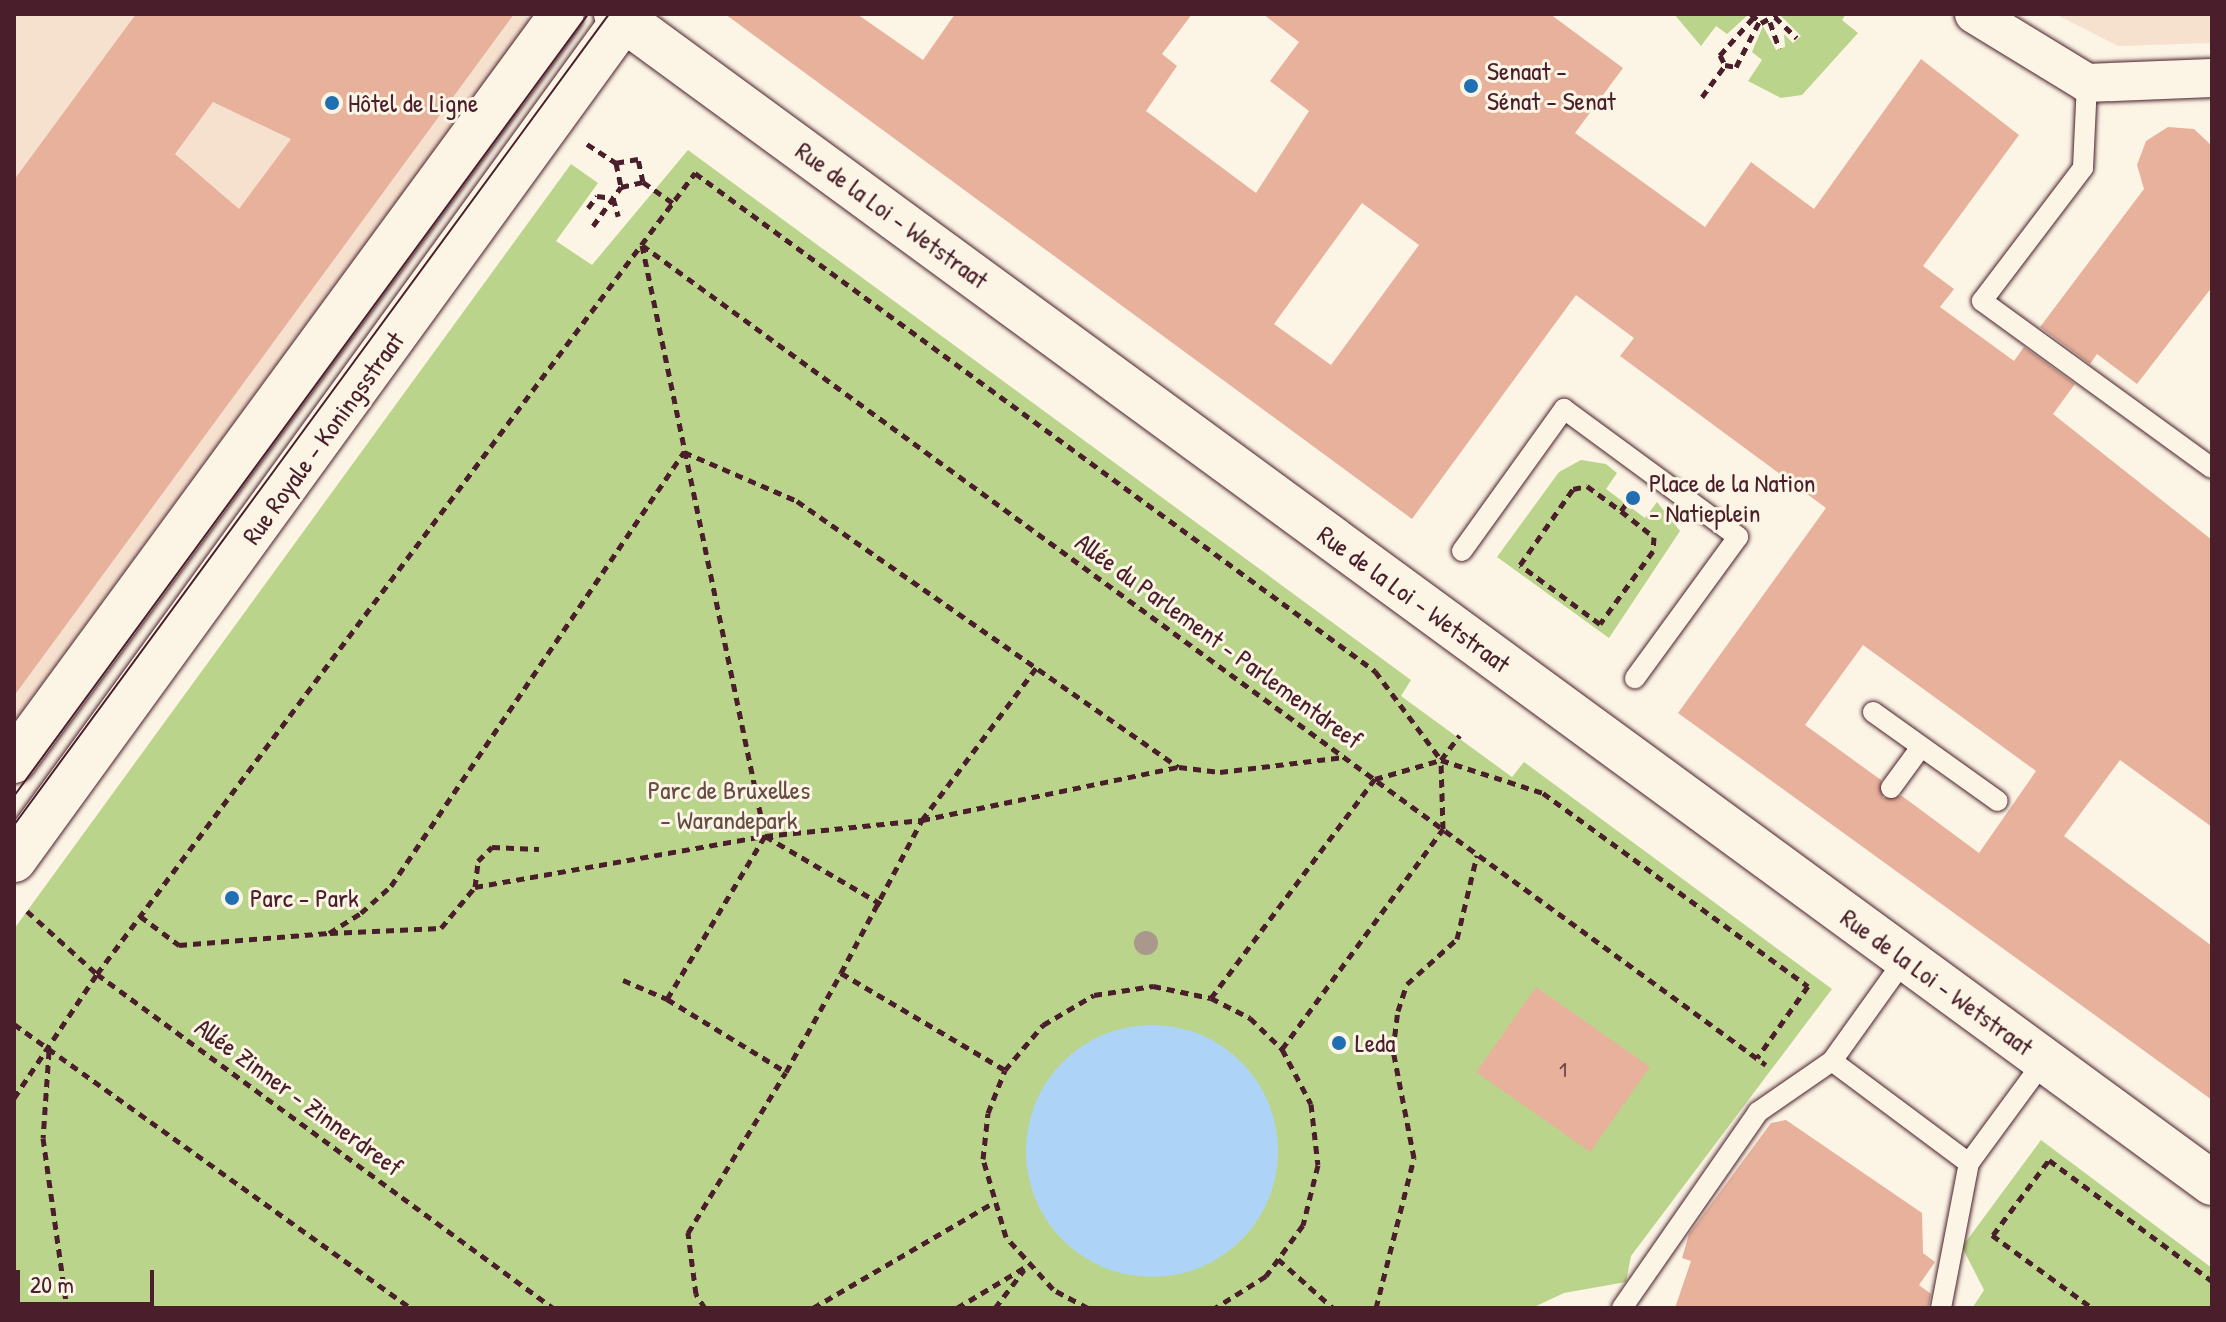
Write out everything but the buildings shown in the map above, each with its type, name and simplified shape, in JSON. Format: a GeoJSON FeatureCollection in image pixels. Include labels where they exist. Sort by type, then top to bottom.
{"type":"FeatureCollection","features":[{"type":"Feature","properties":{"kind":"main road"},"geometry":{"type":"LineString","coordinates":[[14,761],[562,14]]}},
{"type":"Feature","properties":{"kind":"main road","name":"Rue Royale - Koningsstraat"},"geometry":{"type":"LineString","coordinates":[[14,860],[624,17]]}},
{"type":"Feature","properties":{"kind":"main road","name":"Rue de la Loi - Wetstraat"},"geometry":{"type":"LineString","coordinates":[[624,17],[2212,1183]]}},
{"type":"Feature","properties":{"kind":"street"},"geometry":{"type":"LineString","coordinates":[[1974,14],[2087,83],[2212,78]]}},
{"type":"Feature","properties":{"kind":"lane"},"geometry":{"type":"LineString","coordinates":[[2087,83],[2083,168],[1982,301],[2212,468]]}},
{"type":"Feature","properties":{"kind":"lane"},"geometry":{"type":"LineString","coordinates":[[1462,551],[1564,409],[1738,537],[1635,678]]}},
{"type":"Feature","properties":{"kind":"lane"},"geometry":{"type":"LineString","coordinates":[[1873,712],[1998,801]]}},
{"type":"Feature","properties":{"kind":"lane"},"geometry":{"type":"LineString","coordinates":[[1891,788],[1921,747]]}},
{"type":"Feature","properties":{"kind":"lane"},"geometry":{"type":"LineString","coordinates":[[1632,1305],[1665,1240],[1758,1112],[1832,1061],[1905,959]]}},
{"type":"Feature","properties":{"kind":"lane"},"geometry":{"type":"LineString","coordinates":[[1832,1061],[1969,1163]]}},
{"type":"Feature","properties":{"kind":"lane"},"geometry":{"type":"LineString","coordinates":[[1941,1308],[1969,1163],[2044,1061]]}},
{"type":"Feature","properties":{"kind":"path"},"geometry":{"type":"LineString","coordinates":[[1725,65],[1736,67],[1754,18]]}},
{"type":"Feature","properties":{"kind":"path"},"geometry":{"type":"LineString","coordinates":[[1725,65],[1720,55],[1754,18],[1774,18],[1797,38]]}},
{"type":"Feature","properties":{"kind":"path"},"geometry":{"type":"LineString","coordinates":[[1774,18],[1779,48]]}},
{"type":"Feature","properties":{"kind":"path"},"geometry":{"type":"LineString","coordinates":[[1702,97],[1725,65]]}},
{"type":"Feature","properties":{"kind":"path"},"geometry":{"type":"LineString","coordinates":[[586,143],[616,163],[638,159],[643,182],[673,203]]}},
{"type":"Feature","properties":{"kind":"path"},"geometry":{"type":"LineString","coordinates":[[616,163],[621,187]]}},
{"type":"Feature","properties":{"kind":"path"},"geometry":{"type":"LineString","coordinates":[[14,1098],[97,974],[695,173],[1375,671],[1441,760],[1443,829],[1282,1049]]}},
{"type":"Feature","properties":{"kind":"path"},"geometry":{"type":"LineString","coordinates":[[593,226],[621,187],[643,182]]}},
{"type":"Feature","properties":{"kind":"path"},"geometry":{"type":"LineString","coordinates":[[588,208],[597,196],[613,198]]}},
{"type":"Feature","properties":{"kind":"path"},"geometry":{"type":"LineString","coordinates":[[613,198],[618,216]]}},
{"type":"Feature","properties":{"kind":"path"},"geometry":{"type":"LineString","coordinates":[[642,245],[765,836],[667,999]]}},
{"type":"Feature","properties":{"kind":"path","name":"Allée du Parlement - Parlementdreef"},"geometry":{"type":"LineString","coordinates":[[642,245],[1773,1069]]}},
{"type":"Feature","properties":{"kind":"path"},"geometry":{"type":"LineString","coordinates":[[684,452],[797,501],[1179,767]]}},
{"type":"Feature","properties":{"kind":"path"},"geometry":{"type":"LineString","coordinates":[[329,933],[391,886],[684,452]]}},
{"type":"Feature","properties":{"kind":"path"},"geometry":{"type":"LineString","coordinates":[[1587,486],[1621,511],[1654,537],[1653,551],[1600,624],[1520,565],[1573,489],[1587,486]]}},
{"type":"Feature","properties":{"kind":"path"},"geometry":{"type":"LineString","coordinates":[[1621,511],[1626,504]]}},
{"type":"Feature","properties":{"kind":"path"},"geometry":{"type":"LineString","coordinates":[[705,1308],[696,1294],[688,1233],[786,1072],[881,904],[922,820],[1036,668]]}},
{"type":"Feature","properties":{"kind":"path"},"geometry":{"type":"LineString","coordinates":[[1441,760],[1460,735]]}},
{"type":"Feature","properties":{"kind":"path"},"geometry":{"type":"LineString","coordinates":[[475,887],[765,836],[922,820],[1179,767],[1220,772],[1344,757]]}},
{"type":"Feature","properties":{"kind":"path"},"geometry":{"type":"LineString","coordinates":[[1211,998],[1375,779],[1441,760],[1543,793],[1808,986],[1757,1058]]}},
{"type":"Feature","properties":{"kind":"path"},"geometry":{"type":"LineString","coordinates":[[765,836],[881,904]]}},
{"type":"Feature","properties":{"kind":"path"},"geometry":{"type":"LineString","coordinates":[[140,916],[179,945],[441,928],[475,887],[478,861],[492,847],[539,849]]}},
{"type":"Feature","properties":{"kind":"path"},"geometry":{"type":"LineString","coordinates":[[1376,1308],[1414,1158],[1393,1050],[1398,1011],[1407,984],[1457,939],[1478,854]]}},
{"type":"Feature","properties":{"kind":"path","name":"Allée Zinner - Zinnerdreef"},"geometry":{"type":"LineString","coordinates":[[27,911],[97,974],[553,1308]]}},
{"type":"Feature","properties":{"kind":"path"},"geometry":{"type":"LineString","coordinates":[[841,973],[1005,1070]]}},
{"type":"Feature","properties":{"kind":"path"},"geometry":{"type":"LineString","coordinates":[[623,980],[667,999],[786,1072]]}},
{"type":"Feature","properties":{"kind":"path"},"geometry":{"type":"LineString","coordinates":[[1084,1308],[1027,1266],[991,1204],[983,1159],[988,1113],[1005,1070],[1043,1025],[1094,995],[1153,986],[1211,998],[1250,1018],[1282,1049],[1311,1104],[1318,1165],[1303,1225],[1266,1276],[1215,1308]]}},
{"type":"Feature","properties":{"kind":"path"},"geometry":{"type":"LineString","coordinates":[[14,1024],[410,1308]]}},
{"type":"Feature","properties":{"kind":"path"},"geometry":{"type":"LineString","coordinates":[[49,1050],[43,1138],[67,1308]]}},
{"type":"Feature","properties":{"kind":"path"},"geometry":{"type":"LineString","coordinates":[[1993,1235],[2049,1160],[2212,1281]]}},
{"type":"Feature","properties":{"kind":"path"},"geometry":{"type":"LineString","coordinates":[[813,1308],[991,1204]]}},
{"type":"Feature","properties":{"kind":"path"},"geometry":{"type":"LineString","coordinates":[[1986,1230],[2092,1308]]}},
{"type":"Feature","properties":{"kind":"path"},"geometry":{"type":"LineString","coordinates":[[1278,1259],[1333,1308]]}},
{"type":"Feature","properties":{"kind":"path"},"geometry":{"type":"LineString","coordinates":[[957,1308],[1027,1266]]}},
{"type":"Feature","properties":{"kind":"path"},"geometry":{"type":"LineString","coordinates":[[995,1308],[1027,1266]]}},
{"type":"Feature","properties":{"kind":"shaded area"},"geometry":{"type":"Polygon","coordinates":[[[14,14],[525,14],[529,22],[506,74],[495,67],[14,722],[14,14]]]}},
{"type":"Feature","properties":{"kind":"shaded area"},"geometry":{"type":"Polygon","coordinates":[[[2055,14],[2212,14],[2212,43],[2118,46],[2055,14]]]}},
{"type":"Feature","properties":{"kind":"green space"},"geometry":{"type":"Polygon","coordinates":[[[1674,14],[1749,14],[1727,34],[1716,26],[1701,46],[1674,14]]]}},
{"type":"Feature","properties":{"kind":"green space"},"geometry":{"type":"Polygon","coordinates":[[[1779,14],[1846,14],[1842,20],[1858,33],[1802,95],[1781,98],[1748,81],[1762,60],[1752,52],[1763,26],[1776,50],[1785,47],[1784,34],[1793,43],[1801,36],[1779,14]]]}},
{"type":"Feature","properties":{"kind":"green space","name":"Parc de Bruxelles - Warandepark"},"geometry":{"type":"Polygon","coordinates":[[[688,150],[1411,680],[1401,696],[1512,777],[1524,762],[1832,989],[1631,1256],[1626,1282],[1564,1293],[1532,1308],[14,1308],[14,929],[571,164],[598,183],[556,241],[592,265],[688,150]]]}},
{"type":"Feature","properties":{"kind":"green space"},"geometry":{"type":"Polygon","coordinates":[[[1581,460],[1606,464],[1617,473],[1606,489],[1645,518],[1657,502],[1680,531],[1609,638],[1497,557],[1559,472],[1581,460]]]}},
{"type":"Feature","properties":{"kind":"green space"},"geometry":{"type":"Polygon","coordinates":[[[2041,1140],[2212,1268],[2212,1308],[1973,1307],[1984,1290],[1962,1247],[2041,1140]]]}},
{"type":"Feature","properties":{"kind":"water"},"geometry":{"type":"Polygon","coordinates":[[[1140,1025],[1164,1025],[1189,1030],[1212,1040],[1232,1053],[1250,1071],[1273,1114],[1278,1151],[1276,1176],[1269,1199],[1250,1231],[1232,1249],[1189,1272],[1164,1277],[1140,1277],[1115,1272],[1092,1262],[1072,1249],[1054,1231],[1031,1188],[1026,1163],[1026,1139],[1031,1114],[1041,1091],[1054,1071],[1072,1053],[1115,1030],[1140,1025]]]}},
{"type":"Feature","properties":{"kind":"tram line"},"geometry":{"type":"LineString","coordinates":[[14,796],[588,14]]}},
{"type":"Feature","properties":{"kind":"tram line"},"geometry":{"type":"LineString","coordinates":[[14,825],[609,14]]}},
{"type":"Feature","properties":{"kind":"place","name":"Senaat - Sénat - Senat"},"geometry":{"type":"Point","coordinates":[1471,86]}},
{"type":"Feature","properties":{"kind":"place","name":"Hôtel de Ligne"},"geometry":{"type":"Point","coordinates":[332,103]}},
{"type":"Feature","properties":{"kind":"place","name":"Place de la Nation - Natieplein"},"geometry":{"type":"Point","coordinates":[1633,498]}},
{"type":"Feature","properties":{"kind":"place","name":"Parc - Park"},"geometry":{"type":"Point","coordinates":[232,898]}},
{"type":"Feature","properties":{"kind":"place","name":"Leda"},"geometry":{"type":"Point","coordinates":[1339,1043]}}]}
